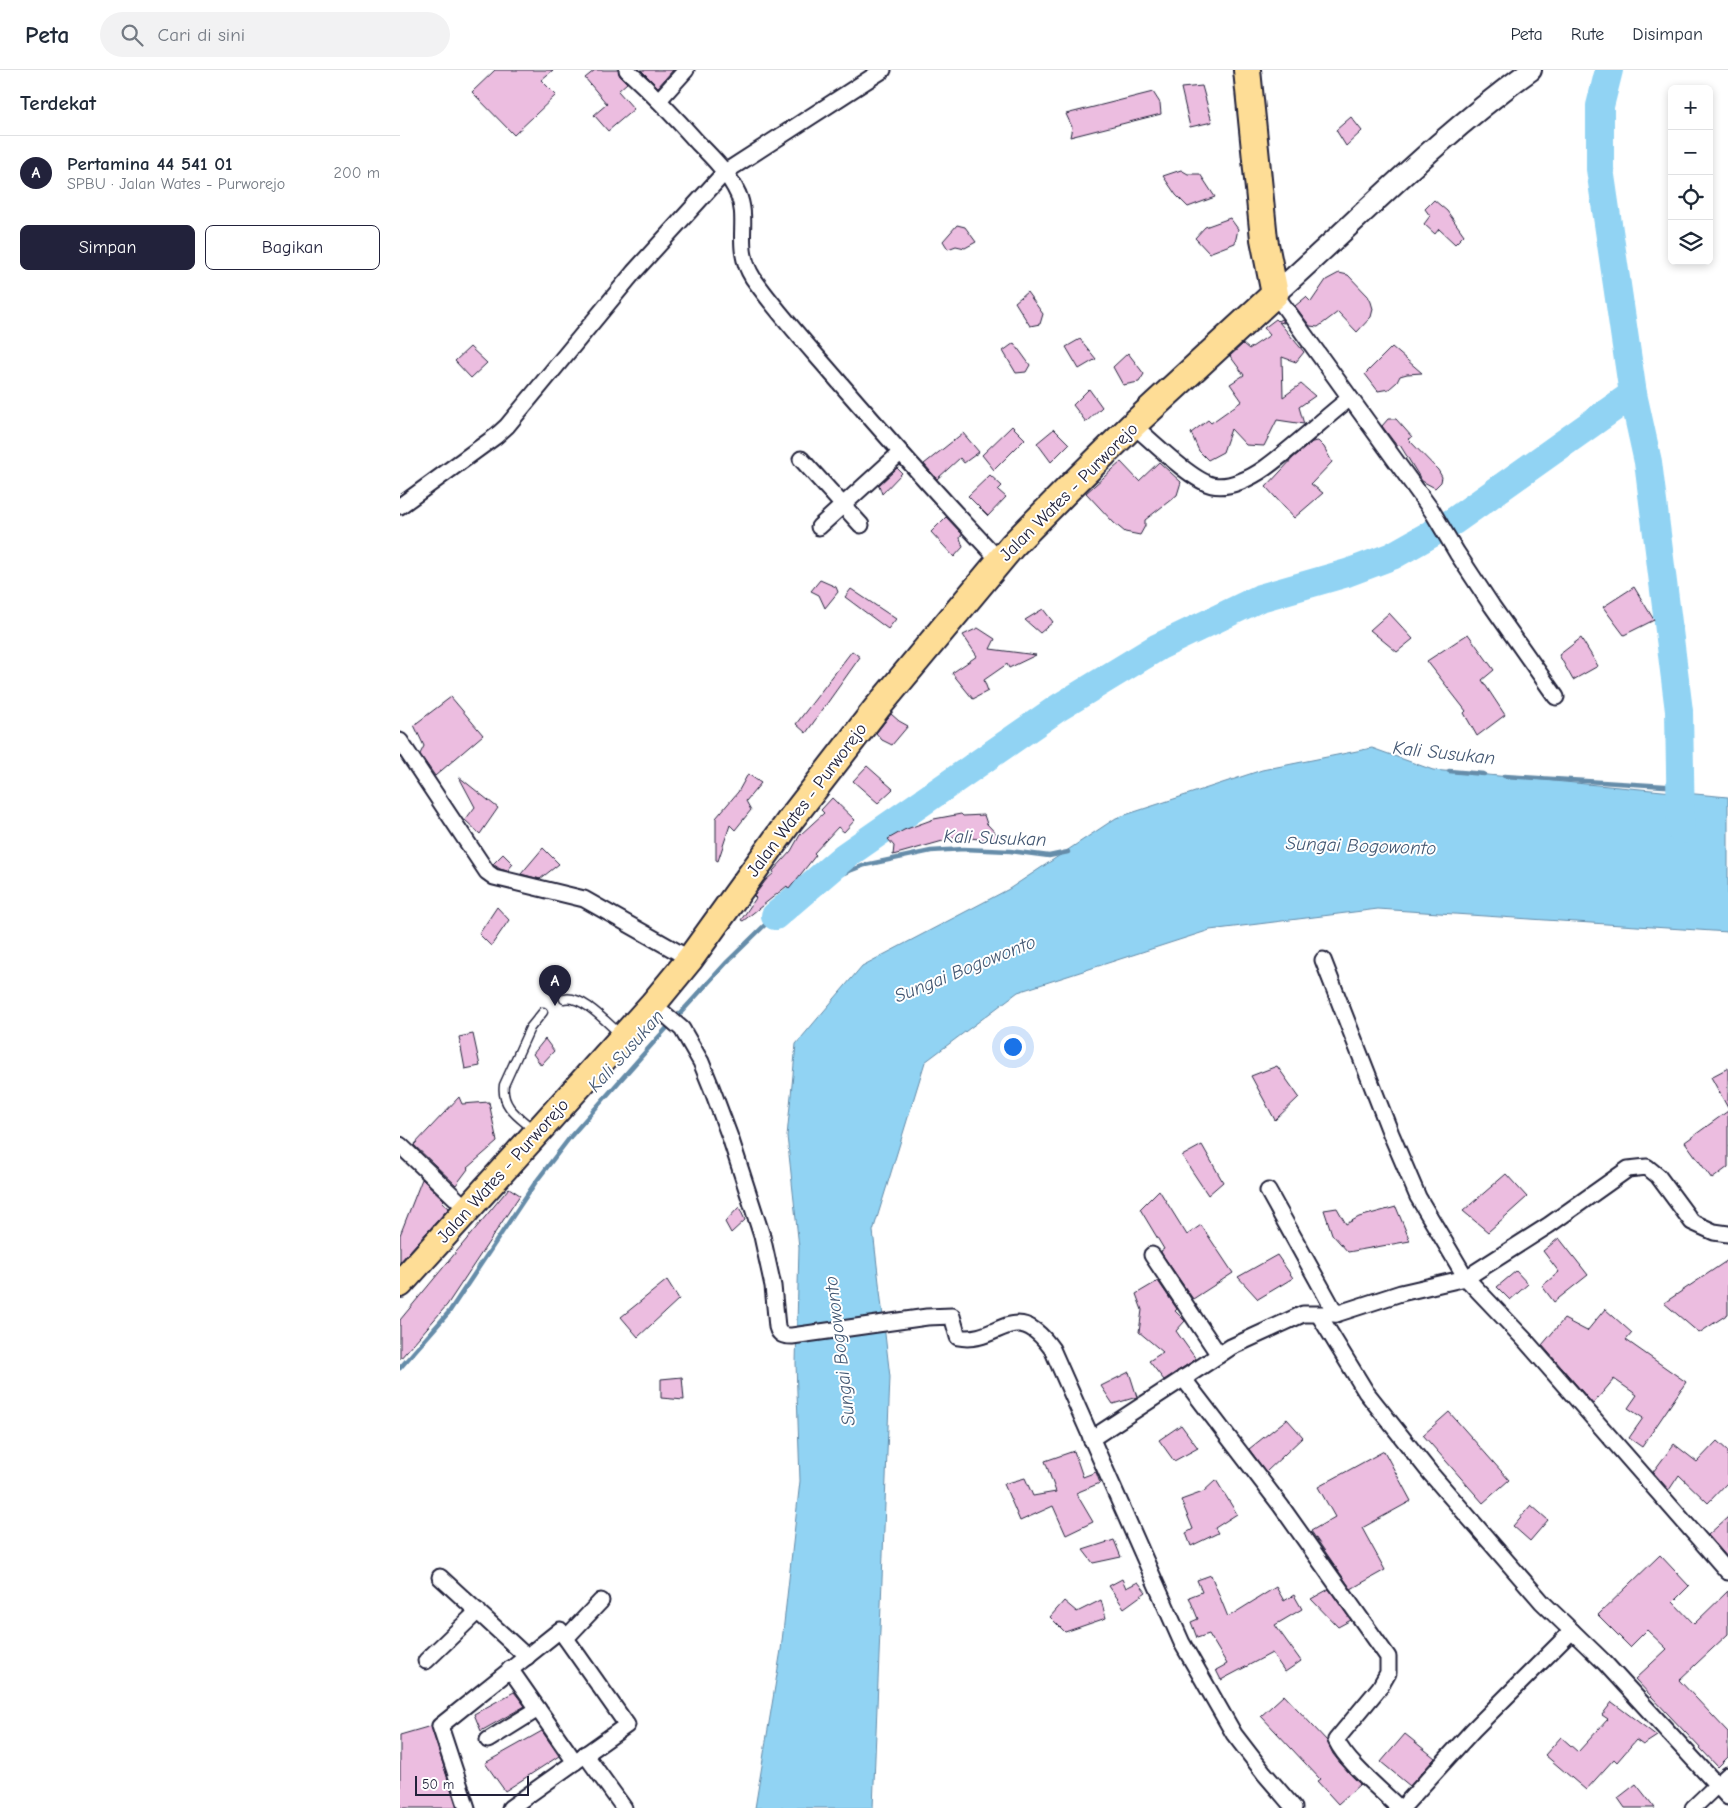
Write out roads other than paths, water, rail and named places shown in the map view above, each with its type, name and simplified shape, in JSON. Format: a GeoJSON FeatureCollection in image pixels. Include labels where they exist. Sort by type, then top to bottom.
{"type":"FeatureCollection","features":[{"type":"Feature","properties":{"kind":"highway"},"geometry":{"type":"LineString","coordinates":[[1247,70],[1264,239],[1275,294]]}},
{"type":"Feature","properties":{"kind":"highway","name":"Jalan Wates - Purworejo"},"geometry":{"type":"LineString","coordinates":[[400,1284],[623,1037],[659,1008],[690,959],[791,819],[871,715],[1000,561],[1072,484],[1275,294]]}},
{"type":"Feature","properties":{"kind":"main road"},"geometry":{"type":"LineString","coordinates":[[1275,294],[1427,154],[1502,91],[1531,70]]}},
{"type":"Feature","properties":{"kind":"street"},"geometry":{"type":"LineString","coordinates":[[626,70],[659,100],[725,172],[738,193],[742,206],[741,240],[744,258],[753,277],[790,325],[900,452],[1000,561]]}},
{"type":"Feature","properties":{"kind":"street"},"geometry":{"type":"LineString","coordinates":[[659,100],[686,70]]}},
{"type":"Feature","properties":{"kind":"street"},"geometry":{"type":"LineString","coordinates":[[400,506],[507,426],[634,272],[725,172],[883,70]]}},
{"type":"Feature","properties":{"kind":"street"},"geometry":{"type":"LineString","coordinates":[[1275,294],[1432,512],[1456,553],[1556,697]]}},
{"type":"Feature","properties":{"kind":"street"},"geometry":{"type":"LineString","coordinates":[[1133,425],[1184,469],[1211,485],[1227,486],[1264,469],[1350,398]]}},
{"type":"Feature","properties":{"kind":"street"},"geometry":{"type":"LineString","coordinates":[[819,526],[900,452]]}},
{"type":"Feature","properties":{"kind":"street"},"geometry":{"type":"LineString","coordinates":[[800,459],[861,525]]}},
{"type":"Feature","properties":{"kind":"street"},"geometry":{"type":"LineString","coordinates":[[400,741],[487,872],[494,877],[584,899],[690,959]]}},
{"type":"Feature","properties":{"kind":"street"},"geometry":{"type":"LineString","coordinates":[[1323,960],[1418,1198],[1466,1278],[1530,1346],[1728,1572]]}},
{"type":"Feature","properties":{"kind":"street"},"geometry":{"type":"LineString","coordinates":[[659,1008],[682,1029],[701,1062],[731,1140],[762,1236],[773,1286],[778,1330],[783,1335],[792,1336],[927,1317],[952,1316],[958,1337],[970,1339],[1017,1324],[1032,1327],[1042,1335],[1052,1349],[1182,1643],[1234,1734],[1294,1808]]}},
{"type":"Feature","properties":{"kind":"street"},"geometry":{"type":"LineString","coordinates":[[400,1145],[467,1209]]}},
{"type":"Feature","properties":{"kind":"street"},"geometry":{"type":"LineString","coordinates":[[1091,1438],[1231,1347],[1303,1314],[1336,1314],[1401,1293],[1466,1278],[1548,1225],[1628,1169],[1647,1167],[1658,1176],[1692,1222],[1714,1232],[1728,1234]]}},
{"type":"Feature","properties":{"kind":"street"},"geometry":{"type":"LineString","coordinates":[[1268,1191],[1336,1314]]}},
{"type":"Feature","properties":{"kind":"street"},"geometry":{"type":"LineString","coordinates":[[1152,1255],[1219,1355]]}},
{"type":"Feature","properties":{"kind":"street"},"geometry":{"type":"LineString","coordinates":[[1319,1315],[1366,1392],[1431,1474],[1542,1602],[1722,1780],[1728,1797]]}},
{"type":"Feature","properties":{"kind":"street"},"geometry":{"type":"LineString","coordinates":[[1182,1378],[1281,1506],[1388,1657],[1388,1673],[1380,1687],[1336,1740],[1352,1762],[1400,1808],[1572,1631]]}},
{"type":"Feature","properties":{"kind":"street"},"geometry":{"type":"LineString","coordinates":[[440,1577],[528,1657]]}},
{"type":"Feature","properties":{"kind":"street"},"geometry":{"type":"LineString","coordinates":[[566,1638],[601,1601]]}},
{"type":"Feature","properties":{"kind":"street"},"geometry":{"type":"LineString","coordinates":[[426,1661],[478,1611]]}},
{"type":"Feature","properties":{"kind":"street"},"geometry":{"type":"LineString","coordinates":[[467,1808],[440,1726],[560,1630],[627,1725],[510,1808]]}},
{"type":"Feature","properties":{"kind":"street"},"geometry":{"type":"LineString","coordinates":[[510,1669],[538,1709],[624,1808]]}},
{"type":"Feature","properties":{"kind":"street"},"geometry":{"type":"LineString","coordinates":[[488,1740],[538,1709]]}},
{"type":"Feature","properties":{"kind":"street"},"geometry":{"type":"LineString","coordinates":[[1693,1808],[1722,1780]]}},
{"type":"Feature","properties":{"kind":"lane"},"geometry":{"type":"LineString","coordinates":[[564,999],[570,998],[580,1002],[623,1037]]}},
{"type":"Feature","properties":{"kind":"lane"},"geometry":{"type":"LineString","coordinates":[[537,1133],[506,1105],[503,1094],[504,1085],[530,1028],[543,1012]]}},
{"type":"Feature","properties":{"kind":"water","name":"Sungai Bogowonto"},"geometry":{"type":"Polygon","coordinates":[[[1372,748],[1433,770],[1728,797],[1728,932],[1378,909],[1210,930],[1018,992],[925,1062],[873,1231],[890,1377],[873,1808],[755,1808],[781,1650],[800,1481],[796,1363],[799,1247],[787,1136],[796,1044],[862,966],[1009,889],[1116,818],[1262,770],[1372,748]]]}},
{"type":"Feature","properties":{"kind":"waterway"},"geometry":{"type":"LineString","coordinates":[[1609,70],[1600,106],[1600,169],[1633,394]]}},
{"type":"Feature","properties":{"kind":"waterway"},"geometry":{"type":"LineString","coordinates":[[775,916],[845,856],[1058,708],[1158,647],[1260,598],[1347,573],[1392,556],[1454,521],[1633,394],[1648,462],[1679,711],[1681,830]]}},
{"type":"Feature","properties":{"kind":"waterway","name":"Kali Susukan"},"geometry":{"type":"LineString","coordinates":[[1449,771],[1484,774]]}},
{"type":"Feature","properties":{"kind":"waterway","name":"Kali Susukan"},"geometry":{"type":"LineString","coordinates":[[1504,776],[1681,787]]}},
{"type":"Feature","properties":{"kind":"waterway","name":"Kali Susukan"},"geometry":{"type":"LineString","coordinates":[[400,1368],[449,1312],[535,1183],[571,1136],[727,962],[771,919],[831,878],[865,865],[931,851],[964,849],[1010,851],[1049,856],[1068,852]]}},
{"type":"Feature","properties":{"kind":"place","name":"Pertamina 44 541 01"},"geometry":{"type":"Point","coordinates":[555,1006]}}]}
